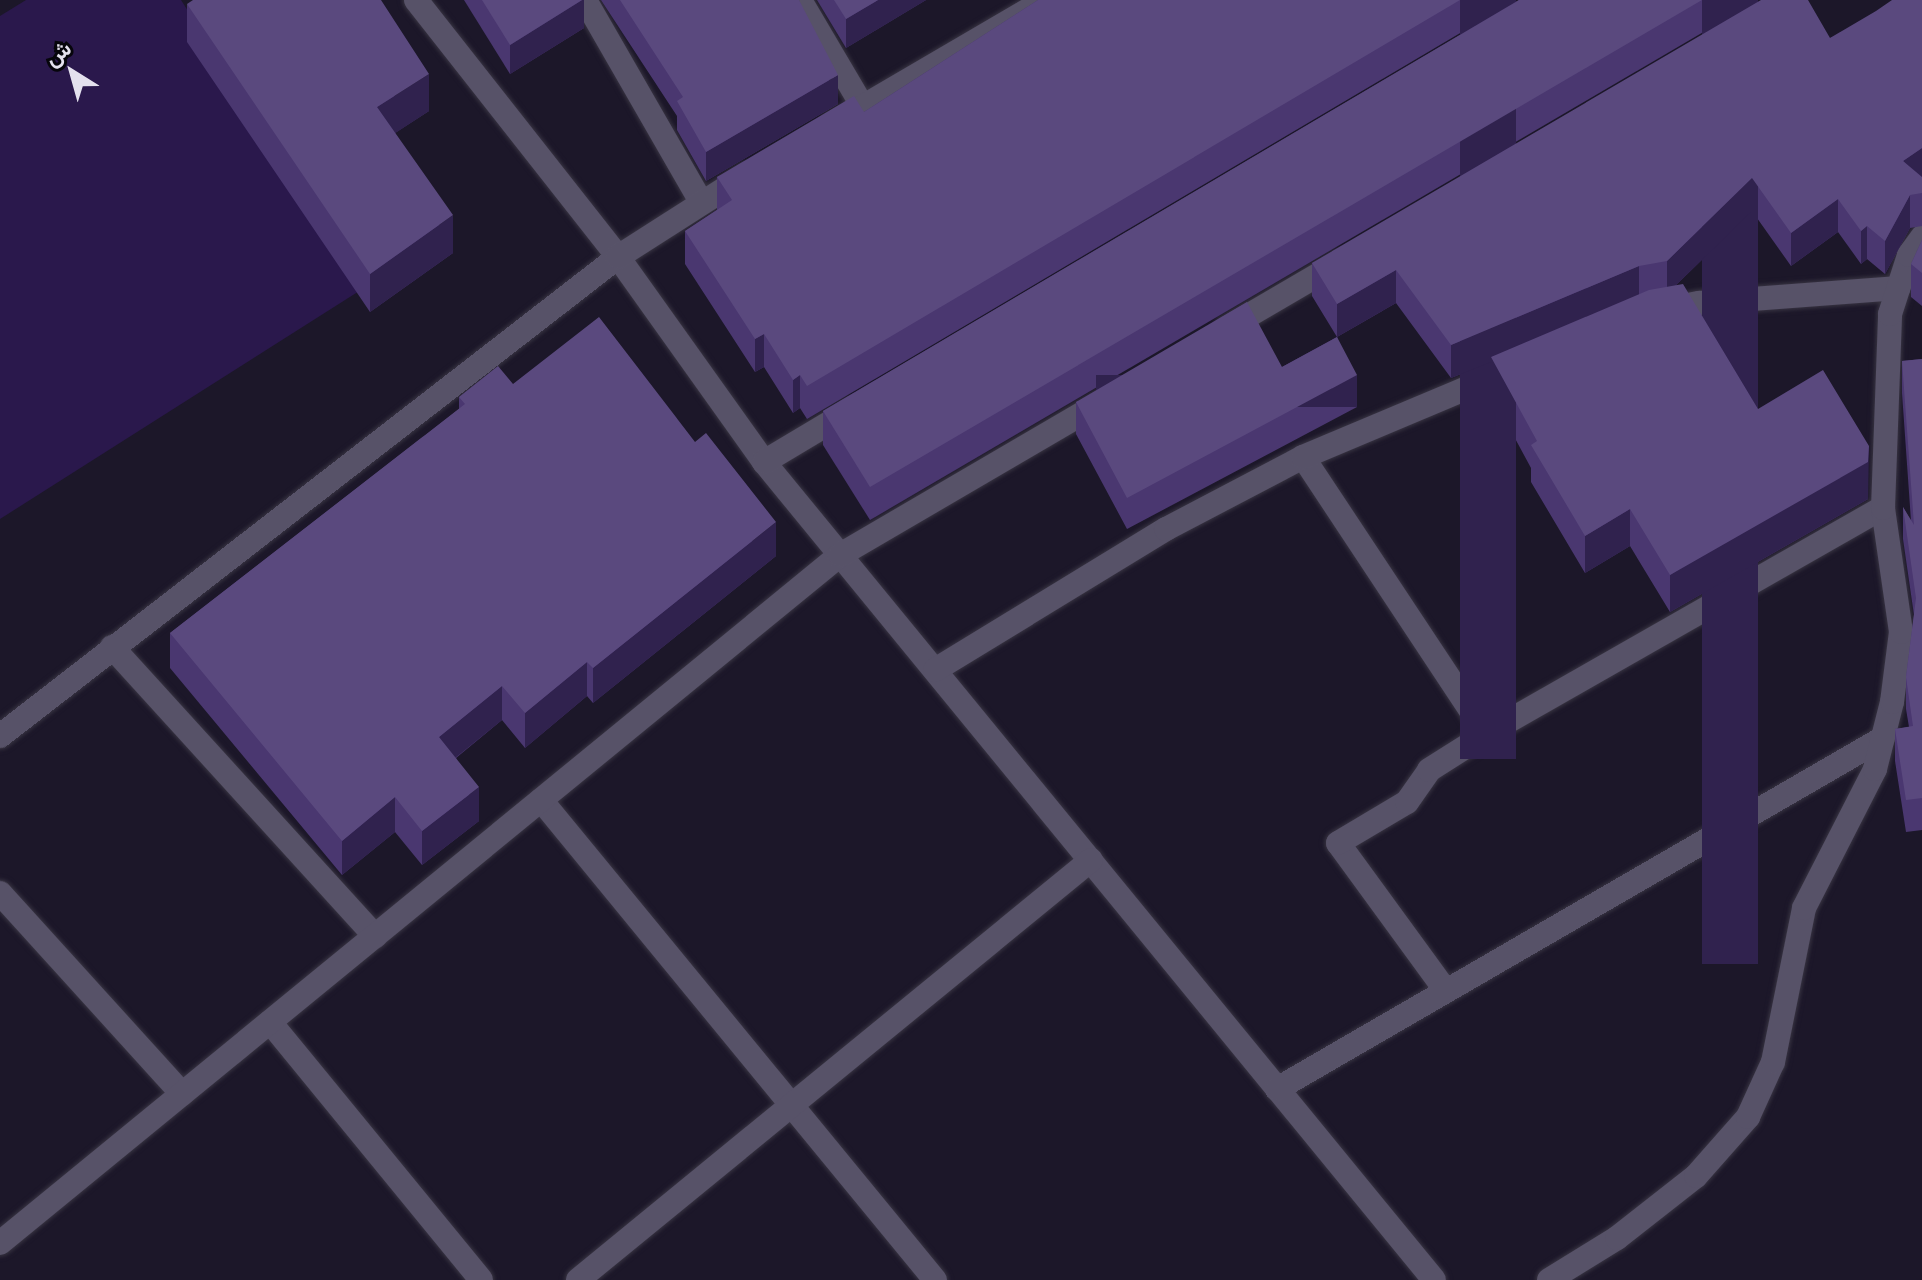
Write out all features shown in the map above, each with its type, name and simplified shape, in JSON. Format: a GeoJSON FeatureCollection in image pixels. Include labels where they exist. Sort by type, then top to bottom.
{"type":"FeatureCollection","features":[{"type":"Feature","properties":{"kind":"street"},"geometry":{"type":"LineString","coordinates":[[416,0],[618,257],[764,462],[1434,1280]]}},
{"type":"Feature","properties":{"kind":"street"},"geometry":{"type":"LineString","coordinates":[[585,0],[701,202]]}},
{"type":"Feature","properties":{"kind":"street"},"geometry":{"type":"LineString","coordinates":[[800,0],[863,107]]}},
{"type":"Feature","properties":{"kind":"street"},"geometry":{"type":"LineString","coordinates":[[809,138],[1045,0]]}},
{"type":"Feature","properties":{"kind":"street"},"geometry":{"type":"LineString","coordinates":[[0,736],[618,257],[768,162]]}},
{"type":"Feature","properties":{"kind":"street"},"geometry":{"type":"LineString","coordinates":[[1549,1280],[1617,1238],[1696,1176],[1748,1117],[1773,1062],[1804,908],[1875,769],[1883,738],[1901,632],[1883,508],[1890,314],[1909,255],[1922,237]]}},
{"type":"Feature","properties":{"kind":"street"},"geometry":{"type":"LineString","coordinates":[[1211,338],[1362,249]]}},
{"type":"Feature","properties":{"kind":"street"},"geometry":{"type":"LineString","coordinates":[[1631,319],[1699,303],[1898,288]]}},
{"type":"Feature","properties":{"kind":"street"},"geometry":{"type":"LineString","coordinates":[[935,670],[1166,529],[1303,457],[1546,355]]}},
{"type":"Feature","properties":{"kind":"street"},"geometry":{"type":"LineString","coordinates":[[0,1243],[840,555],[1129,386]]}},
{"type":"Feature","properties":{"kind":"street"},"geometry":{"type":"LineString","coordinates":[[764,462],[873,397]]}},
{"type":"Feature","properties":{"kind":"street"},"geometry":{"type":"LineString","coordinates":[[1303,457],[1486,734]]}},
{"type":"Feature","properties":{"kind":"street"},"geometry":{"type":"LineString","coordinates":[[1446,991],[1338,843],[1407,802],[1429,770],[1486,734],[1883,508]]}},
{"type":"Feature","properties":{"kind":"street"},"geometry":{"type":"LineString","coordinates":[[112,647],[375,936]]}},
{"type":"Feature","properties":{"kind":"street"},"geometry":{"type":"LineString","coordinates":[[1277,1089],[1883,738]]}},
{"type":"Feature","properties":{"kind":"street"},"geometry":{"type":"LineString","coordinates":[[541,800],[935,1280]]}},
{"type":"Feature","properties":{"kind":"street"},"geometry":{"type":"LineString","coordinates":[[578,1280],[1091,860]]}},
{"type":"Feature","properties":{"kind":"street"},"geometry":{"type":"LineString","coordinates":[[0,893],[182,1094]]}},
{"type":"Feature","properties":{"kind":"street"},"geometry":{"type":"LineString","coordinates":[[270,1022],[481,1280]]}},
{"type":"Feature","properties":{"kind":"shaded area"},"geometry":{"type":"Polygon","coordinates":[[[26,0],[181,0],[364,288],[0,519],[0,16],[26,0]]]}},
{"type":"Feature","properties":{"kind":"building"},"geometry":{"type":"Polygon","coordinates":[[[193,0],[381,0],[429,74],[377,107],[453,215],[370,274],[187,4],[193,0]]]}},
{"type":"Feature","properties":{"kind":"building"},"geometry":{"type":"Polygon","coordinates":[[[482,0],[582,0],[510,45],[482,0]]]}},
{"type":"Feature","properties":{"kind":"building"},"geometry":{"type":"Polygon","coordinates":[[[620,0],[799,0],[838,75],[706,152],[677,101],[683,97],[620,0]]]}},
{"type":"Feature","properties":{"kind":"building"},"geometry":{"type":"Polygon","coordinates":[[[834,0],[878,0],[846,19],[834,0]]]}},
{"type":"Feature","properties":{"kind":"building"},"geometry":{"type":"Polygon","coordinates":[[[1038,0],[1460,0],[807,386],[800,375],[793,380],[764,334],[755,339],[685,231],[732,200],[717,177],[854,96],[864,112],[1038,0]]]}},
{"type":"Feature","properties":{"kind":"building"},"geometry":{"type":"Polygon","coordinates":[[[1519,0],[1702,0],[870,487],[823,411],[1519,0]]]}},
{"type":"Feature","properties":{"kind":"building"},"geometry":{"type":"Polygon","coordinates":[[[1761,0],[1808,0],[1830,38],[1892,0],[1922,0],[1922,148],[1903,161],[1922,177],[1922,193],[1910,195],[1885,241],[1867,226],[1861,231],[1838,199],[1791,233],[1752,178],[1667,261],[1639,266],[1451,345],[1396,270],[1337,304],[1312,263],[1761,0]]]}},
{"type":"Feature","properties":{"kind":"building"},"geometry":{"type":"Polygon","coordinates":[[[1922,240],[1922,273],[1911,264],[1922,240]]]}},
{"type":"Feature","properties":{"kind":"building"},"geometry":{"type":"Polygon","coordinates":[[[1683,284],[1758,409],[1823,370],[1869,446],[1868,462],[1670,575],[1630,509],[1585,536],[1531,445],[1537,441],[1491,357],[1649,290],[1683,284]]]}},
{"type":"Feature","properties":{"kind":"building"},"geometry":{"type":"Polygon","coordinates":[[[1247,302],[1282,367],[1337,337],[1357,375],[1127,498],[1076,402],[1247,302]]]}},
{"type":"Feature","properties":{"kind":"building"},"geometry":{"type":"Polygon","coordinates":[[[599,317],[695,442],[706,433],[776,522],[593,668],[587,662],[525,713],[502,686],[439,737],[479,787],[422,831],[395,797],[342,841],[170,633],[465,404],[459,397],[498,366],[513,384],[599,317]]]}},
{"type":"Feature","properties":{"kind":"building"},"geometry":{"type":"Polygon","coordinates":[[[1922,359],[1922,798],[1906,800],[1895,729],[1913,726],[1906,677],[1916,598],[1903,507],[1914,525],[1902,361],[1922,359]]]}}]}
